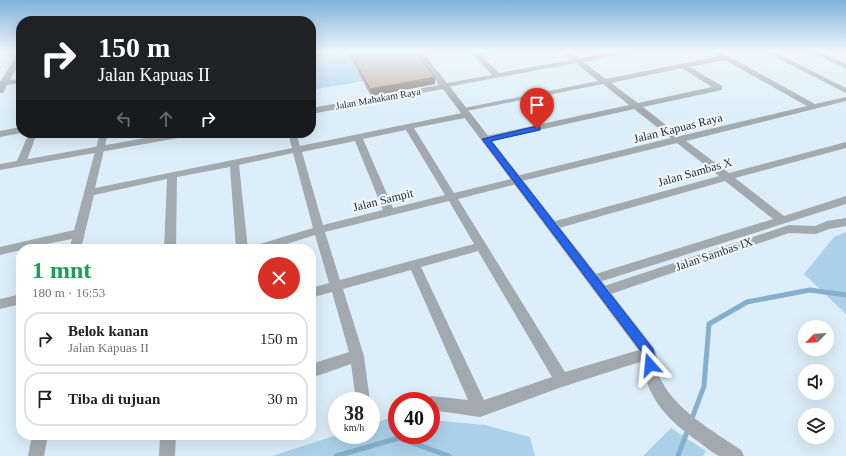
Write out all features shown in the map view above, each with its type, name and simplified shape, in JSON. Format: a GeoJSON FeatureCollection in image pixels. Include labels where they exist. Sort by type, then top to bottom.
{"type":"FeatureCollection","features":[{"type":"Feature","properties":{"kind":"street"},"geometry":{"type":"LineString","coordinates":[[0,91],[2,84],[9,72]]}},
{"type":"Feature","properties":{"kind":"street"},"geometry":{"type":"LineString","coordinates":[[434,72],[649,353],[651,376],[658,392],[681,418],[735,456]]}},
{"type":"Feature","properties":{"kind":"street"},"geometry":{"type":"LineString","coordinates":[[445,86],[512,72]]}},
{"type":"Feature","properties":{"kind":"street"},"geometry":{"type":"LineString","coordinates":[[593,72],[782,220]]}},
{"type":"Feature","properties":{"kind":"street"},"geometry":{"type":"LineString","coordinates":[[90,192],[409,127],[466,113],[655,72]]}},
{"type":"Feature","properties":{"kind":"street"},"geometry":{"type":"LineString","coordinates":[[486,139],[637,108],[719,88],[694,72]]}},
{"type":"Feature","properties":{"kind":"street"},"geometry":{"type":"LineString","coordinates":[[755,72],[815,107]]}},
{"type":"Feature","properties":{"kind":"street"},"geometry":{"type":"LineString","coordinates":[[809,72],[846,91]]}},
{"type":"Feature","properties":{"kind":"street"},"geometry":{"type":"LineString","coordinates":[[2,84],[16,82]]}},
{"type":"Feature","properties":{"kind":"street","name":"Jalan Mahakam Raya"},"geometry":{"type":"LineString","coordinates":[[316,110],[445,86]]}},
{"type":"Feature","properties":{"kind":"street","name":"Jalan Kapuas Raya"},"geometry":{"type":"LineString","coordinates":[[516,180],[846,99]]}},
{"type":"Feature","properties":{"kind":"street"},"geometry":{"type":"LineString","coordinates":[[409,127],[562,380]]}},
{"type":"Feature","properties":{"kind":"street"},"geometry":{"type":"LineString","coordinates":[[0,134],[16,131]]}},
{"type":"Feature","properties":{"kind":"street"},"geometry":{"type":"LineString","coordinates":[[358,137],[389,212]]}},
{"type":"Feature","properties":{"kind":"street"},"geometry":{"type":"LineString","coordinates":[[21,163],[31,138]]}},
{"type":"Feature","properties":{"kind":"street"},"geometry":{"type":"LineString","coordinates":[[77,244],[103,138]]}},
{"type":"Feature","properties":{"kind":"street"},"geometry":{"type":"LineString","coordinates":[[0,167],[162,138]]}},
{"type":"Feature","properties":{"kind":"street"},"geometry":{"type":"LineString","coordinates":[[293,138],[319,230],[357,356],[362,392]]}},
{"type":"Feature","properties":{"kind":"street","name":"Jalan Sambas X"},"geometry":{"type":"LineString","coordinates":[[552,226],[846,145]]}},
{"type":"Feature","properties":{"kind":"street"},"geometry":{"type":"LineString","coordinates":[[234,162],[242,244]]}},
{"type":"Feature","properties":{"kind":"street"},"geometry":{"type":"LineString","coordinates":[[170,244],[172,175]]}},
{"type":"Feature","properties":{"kind":"street","name":"Jalan Sampit"},"geometry":{"type":"LineString","coordinates":[[273,244],[319,230],[516,180]]}},
{"type":"Feature","properties":{"kind":"street"},"geometry":{"type":"LineString","coordinates":[[593,280],[846,200]]}},
{"type":"Feature","properties":{"kind":"street","name":"Jalan Sambas IX"},"geometry":{"type":"LineString","coordinates":[[602,292],[789,228],[816,230],[827,225],[846,222]]}},
{"type":"Feature","properties":{"kind":"street"},"geometry":{"type":"LineString","coordinates":[[31,244],[79,233]]}},
{"type":"Feature","properties":{"kind":"street"},"geometry":{"type":"LineString","coordinates":[[316,292],[481,246]]}},
{"type":"Feature","properties":{"kind":"street"},"geometry":{"type":"LineString","coordinates":[[0,251],[16,247]]}},
{"type":"Feature","properties":{"kind":"street"},"geometry":{"type":"LineString","coordinates":[[414,264],[480,408]]}},
{"type":"Feature","properties":{"kind":"street"},"geometry":{"type":"LineString","coordinates":[[0,304],[16,300]]}},
{"type":"Feature","properties":{"kind":"street"},"geometry":{"type":"LineString","coordinates":[[440,404],[480,408],[562,380],[649,353]]}},
{"type":"Feature","properties":{"kind":"street"},"geometry":{"type":"LineString","coordinates":[[316,369],[357,356]]}},
{"type":"Feature","properties":{"kind":"street"},"geometry":{"type":"LineString","coordinates":[[36,456],[39,440]]}},
{"type":"Feature","properties":{"kind":"street"},"geometry":{"type":"LineString","coordinates":[[167,456],[168,440]]}},
{"type":"Feature","properties":{"kind":"shaded area"},"geometry":{"type":"Polygon","coordinates":[[[316,72],[358,72],[363,81],[316,89],[316,72]]]}},
{"type":"Feature","properties":{"kind":"shaded area"},"geometry":{"type":"Polygon","coordinates":[[[846,232],[846,314],[804,274],[834,237],[846,232]]]}},
{"type":"Feature","properties":{"kind":"shaded area"},"geometry":{"type":"Polygon","coordinates":[[[388,419],[388,444],[440,444],[440,421],[485,425],[530,437],[535,456],[272,456],[328,438],[328,444],[380,444],[380,421],[388,419]]]}},
{"type":"Feature","properties":{"kind":"shaded area"},"geometry":{"type":"Polygon","coordinates":[[[671,428],[706,451],[703,456],[643,456],[671,428]]]}},
{"type":"Feature","properties":{"kind":"building"},"geometry":{"type":"Polygon","coordinates":[[[361,72],[431,72],[435,77],[370,89],[361,72]]]}},
{"type":"Feature","properties":{"kind":"waterway"},"geometry":{"type":"LineString","coordinates":[[691,421],[704,386],[709,324],[747,302],[810,290],[846,295]]}},
{"type":"Feature","properties":{"kind":"waterway"},"geometry":{"type":"LineString","coordinates":[[678,456],[688,429]]}},
{"type":"Feature","properties":{"kind":"waterway"},"geometry":{"type":"LineString","coordinates":[[336,456],[399,438],[449,456]]}},
{"type":"Feature","properties":{"kind":"route"},"geometry":{"type":"LineString","coordinates":[[537,129],[486,139],[649,353],[650,365]]}}]}
